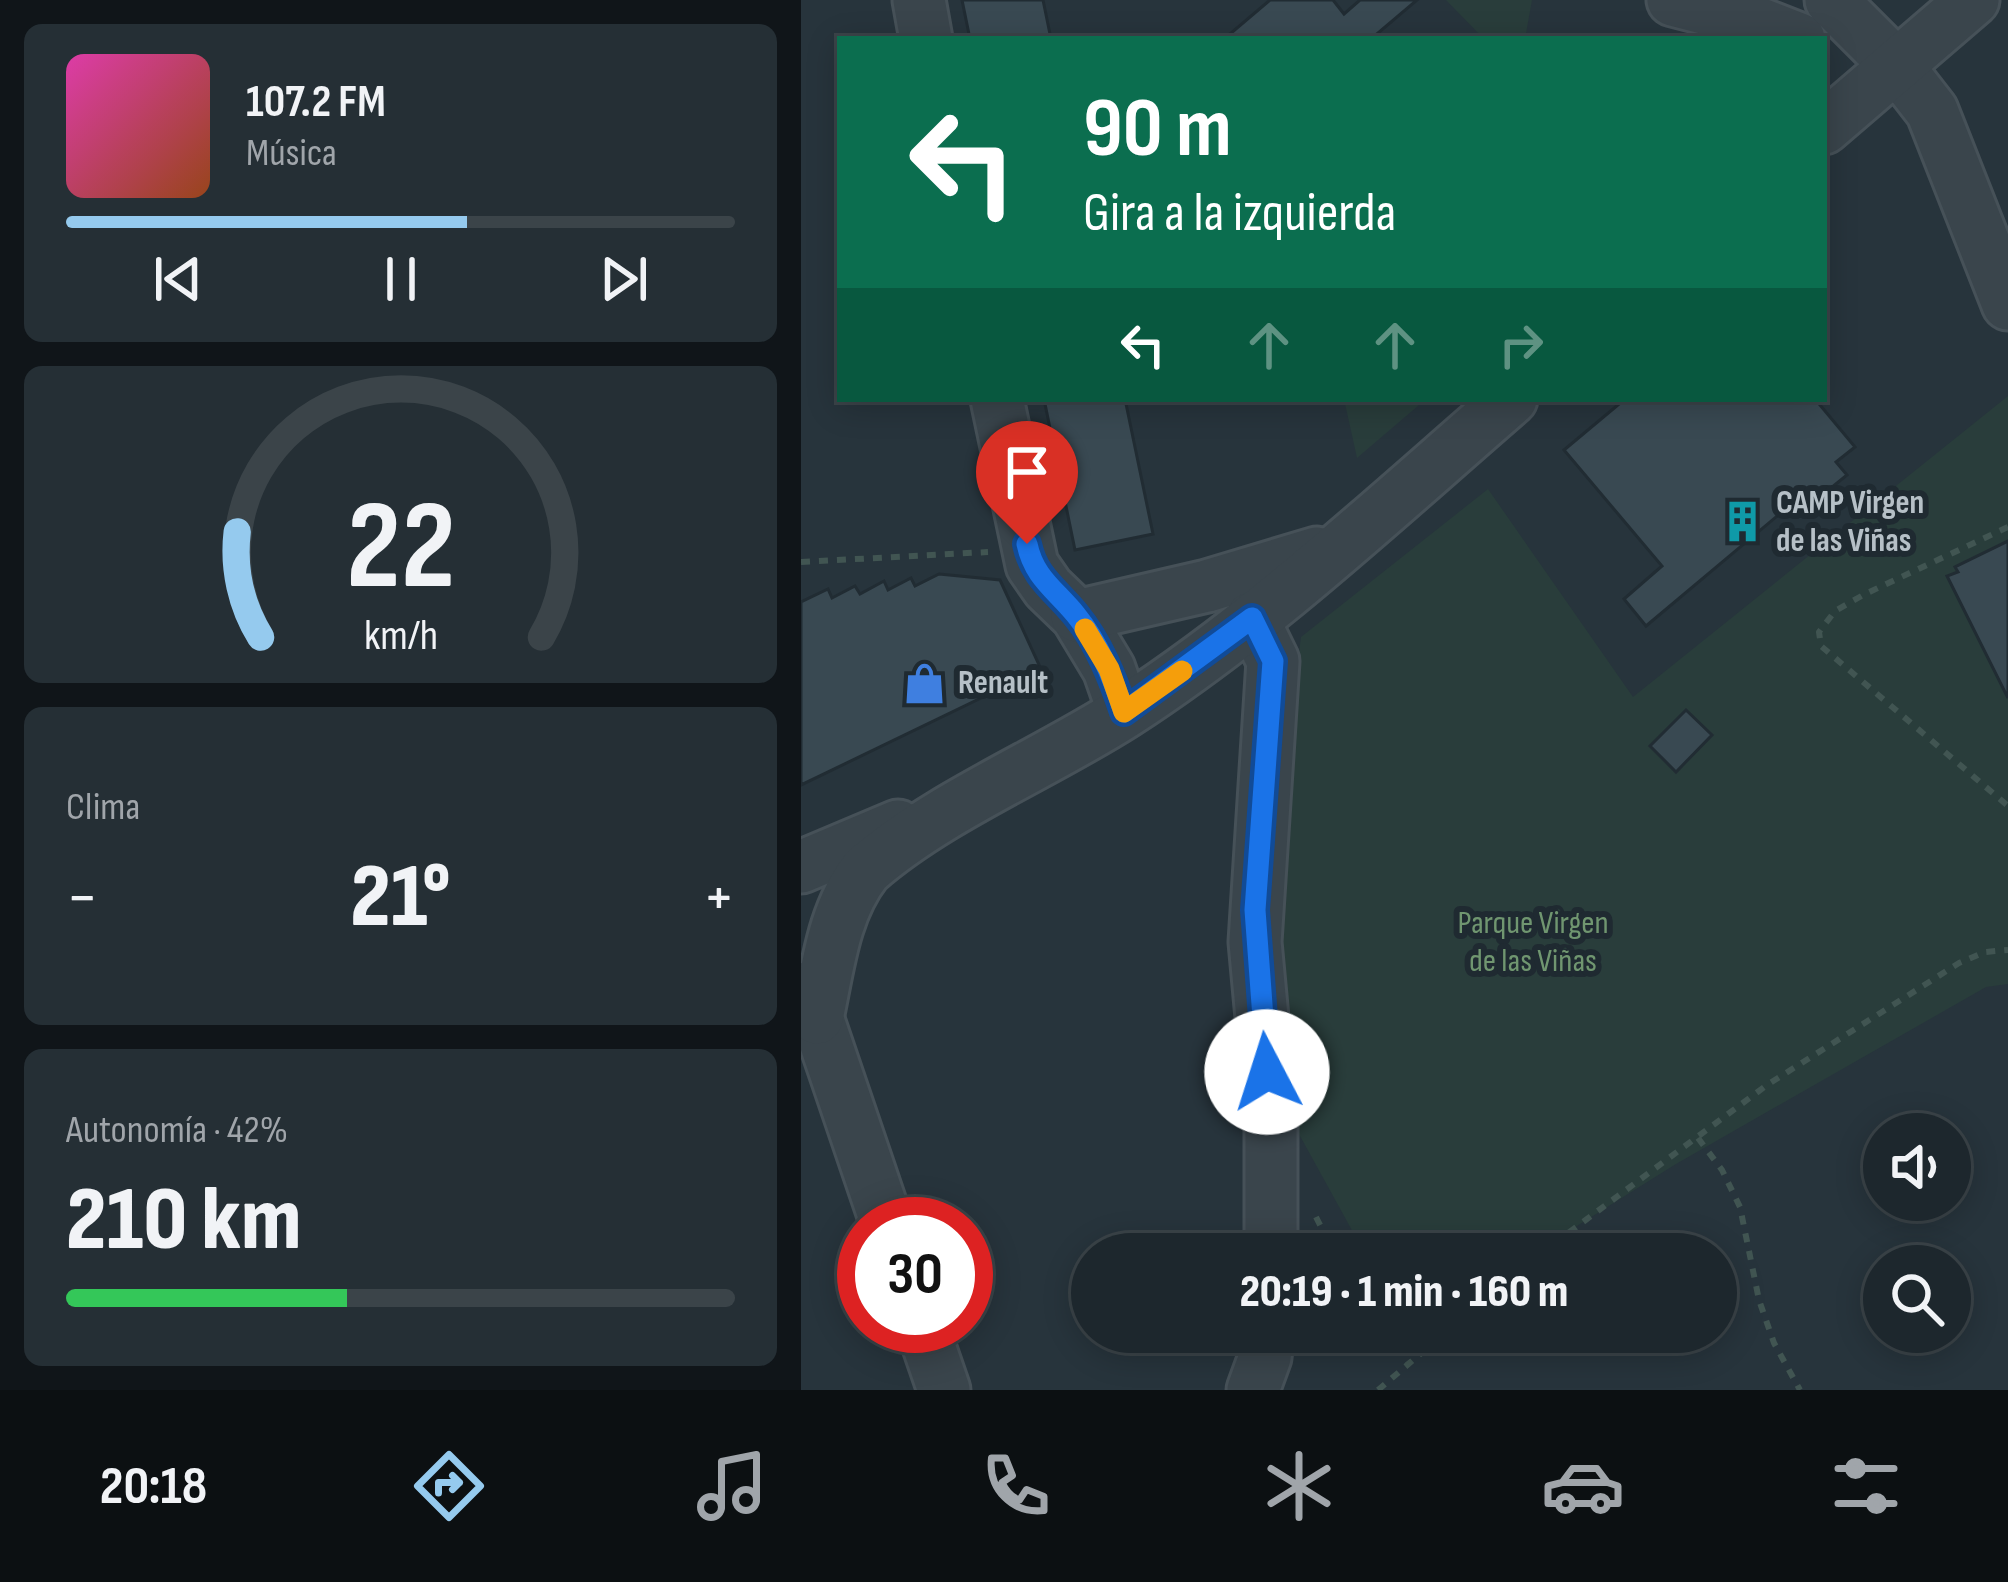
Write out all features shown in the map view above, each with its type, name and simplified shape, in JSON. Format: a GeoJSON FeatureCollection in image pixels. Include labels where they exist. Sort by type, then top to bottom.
{"type":"FeatureCollection","features":[{"type":"Feature","properties":{"kind":"street"},"geometry":{"type":"LineString","coordinates":[[919,0],[925,36]]}},
{"type":"Feature","properties":{"kind":"street"},"geometry":{"type":"LineString","coordinates":[[1673,0],[1750,20],[1820,23],[1897,66],[1932,111],[2008,304]]}},
{"type":"Feature","properties":{"kind":"street"},"geometry":{"type":"LineString","coordinates":[[1831,105],[1897,66],[1973,0]]}},
{"type":"Feature","properties":{"kind":"street"},"geometry":{"type":"LineString","coordinates":[[998,402],[1031,565],[1077,616],[1109,669],[1124,712]]}},
{"type":"Feature","properties":{"kind":"street"},"geometry":{"type":"LineString","coordinates":[[877,1197],[806,996],[850,890],[866,870],[1003,781],[1124,712],[1252,618],[1508,402]]}},
{"type":"Feature","properties":{"kind":"street"},"geometry":{"type":"LineString","coordinates":[[1077,616],[1207,586],[1341,546]]}},
{"type":"Feature","properties":{"kind":"street"},"geometry":{"type":"LineString","coordinates":[[1252,618],[1273,661],[1255,942],[1271,1115],[1271,1233]]}},
{"type":"Feature","properties":{"kind":"street"},"geometry":{"type":"LineString","coordinates":[[801,867],[1003,781]]}},
{"type":"Feature","properties":{"kind":"street"},"geometry":{"type":"LineString","coordinates":[[931,1353],[944,1390]]}},
{"type":"Feature","properties":{"kind":"street"},"geometry":{"type":"LineString","coordinates":[[1253,1390],[1265,1353]]}},
{"type":"Feature","properties":{"kind":"path"},"geometry":{"type":"LineString","coordinates":[[2008,527],[1865,594],[1835,611],[1819,632],[1821,646],[2008,806]]}},
{"type":"Feature","properties":{"kind":"path"},"geometry":{"type":"LineString","coordinates":[[801,562],[984,553],[1027,544]]}},
{"type":"Feature","properties":{"kind":"path"},"geometry":{"type":"LineString","coordinates":[[1569,1233],[1767,1084],[1959,963],[1985,952],[2008,950]]}},
{"type":"Feature","properties":{"kind":"path"},"geometry":{"type":"LineString","coordinates":[[1698,1138],[1722,1170],[1740,1207],[1759,1300],[1800,1390]]}},
{"type":"Feature","properties":{"kind":"path"},"geometry":{"type":"LineString","coordinates":[[1402,1353],[1410,1363]]}},
{"type":"Feature","properties":{"kind":"path"},"geometry":{"type":"LineString","coordinates":[[1378,1390],[1422,1353]]}},
{"type":"Feature","properties":{"kind":"green space"},"geometry":{"type":"Polygon","coordinates":[[[1446,0],[1532,0],[1526,36],[1481,36],[1446,0]]]}},
{"type":"Feature","properties":{"kind":"green space","name":"Parque Virgen de las Viñas"},"geometry":{"type":"Polygon","coordinates":[[[2008,396],[2008,984],[1986,987],[1676,1164],[1566,1233],[1353,1233],[1278,1096],[1265,923],[1301,637],[1488,489],[1633,697],[2008,396]]]}},
{"type":"Feature","properties":{"kind":"green space"},"geometry":{"type":"Polygon","coordinates":[[[1345,402],[1422,402],[1357,458],[1345,402]]]}},
{"type":"Feature","properties":{"kind":"building"},"geometry":{"type":"Polygon","coordinates":[[[962,0],[1043,0],[1050,36],[969,36],[962,0]]]}},
{"type":"Feature","properties":{"kind":"building"},"geometry":{"type":"Polygon","coordinates":[[[1270,0],[1333,0],[1344,14],[1360,0],[1417,0],[1375,36],[1228,36],[1270,0]]]}},
{"type":"Feature","properties":{"kind":"building"},"geometry":{"type":"Polygon","coordinates":[[[1045,402],[1126,402],[1153,534],[1075,550],[1045,402]]]}},
{"type":"Feature","properties":{"kind":"building","name":"CAMP Virgen de las Viñas"},"geometry":{"type":"Polygon","coordinates":[[[1621,402],[1818,402],[1855,447],[1836,462],[1847,475],[1815,501],[1807,491],[1646,626],[1624,599],[1662,566],[1564,450],[1621,402]]]}},
{"type":"Feature","properties":{"kind":"building"},"geometry":{"type":"Polygon","coordinates":[[[2008,541],[2008,698],[1947,576],[1958,572],[1955,567],[2008,541]]]}},
{"type":"Feature","properties":{"kind":"building"},"geometry":{"type":"Polygon","coordinates":[[[939,574],[1000,580],[1041,669],[801,785],[801,602],[828,589],[832,598],[855,586],[860,594],[884,581],[888,590],[911,578],[915,586],[939,574]]]}},
{"type":"Feature","properties":{"kind":"building"},"geometry":{"type":"Polygon","coordinates":[[[1686,710],[1712,735],[1676,772],[1650,746],[1686,710]]]}},
{"type":"Feature","properties":{"kind":"slow traffic"},"geometry":{"type":"LineString","coordinates":[[1085,629],[1109,669],[1124,712],[1182,671]]}},
{"type":"Feature","properties":{"kind":"place","name":"CAMP Virgen de las Viñas"},"geometry":{"type":"Point","coordinates":[1742,522]}},
{"type":"Feature","properties":{"kind":"place","name":"Renault"},"geometry":{"type":"Point","coordinates":[924,683]}},
{"type":"Feature","properties":{"kind":"route"},"geometry":{"type":"LineString","coordinates":[[1027,544],[1031,565],[1077,616],[1109,669],[1124,712],[1252,618],[1273,661],[1255,910],[1267,1072]]}}]}
